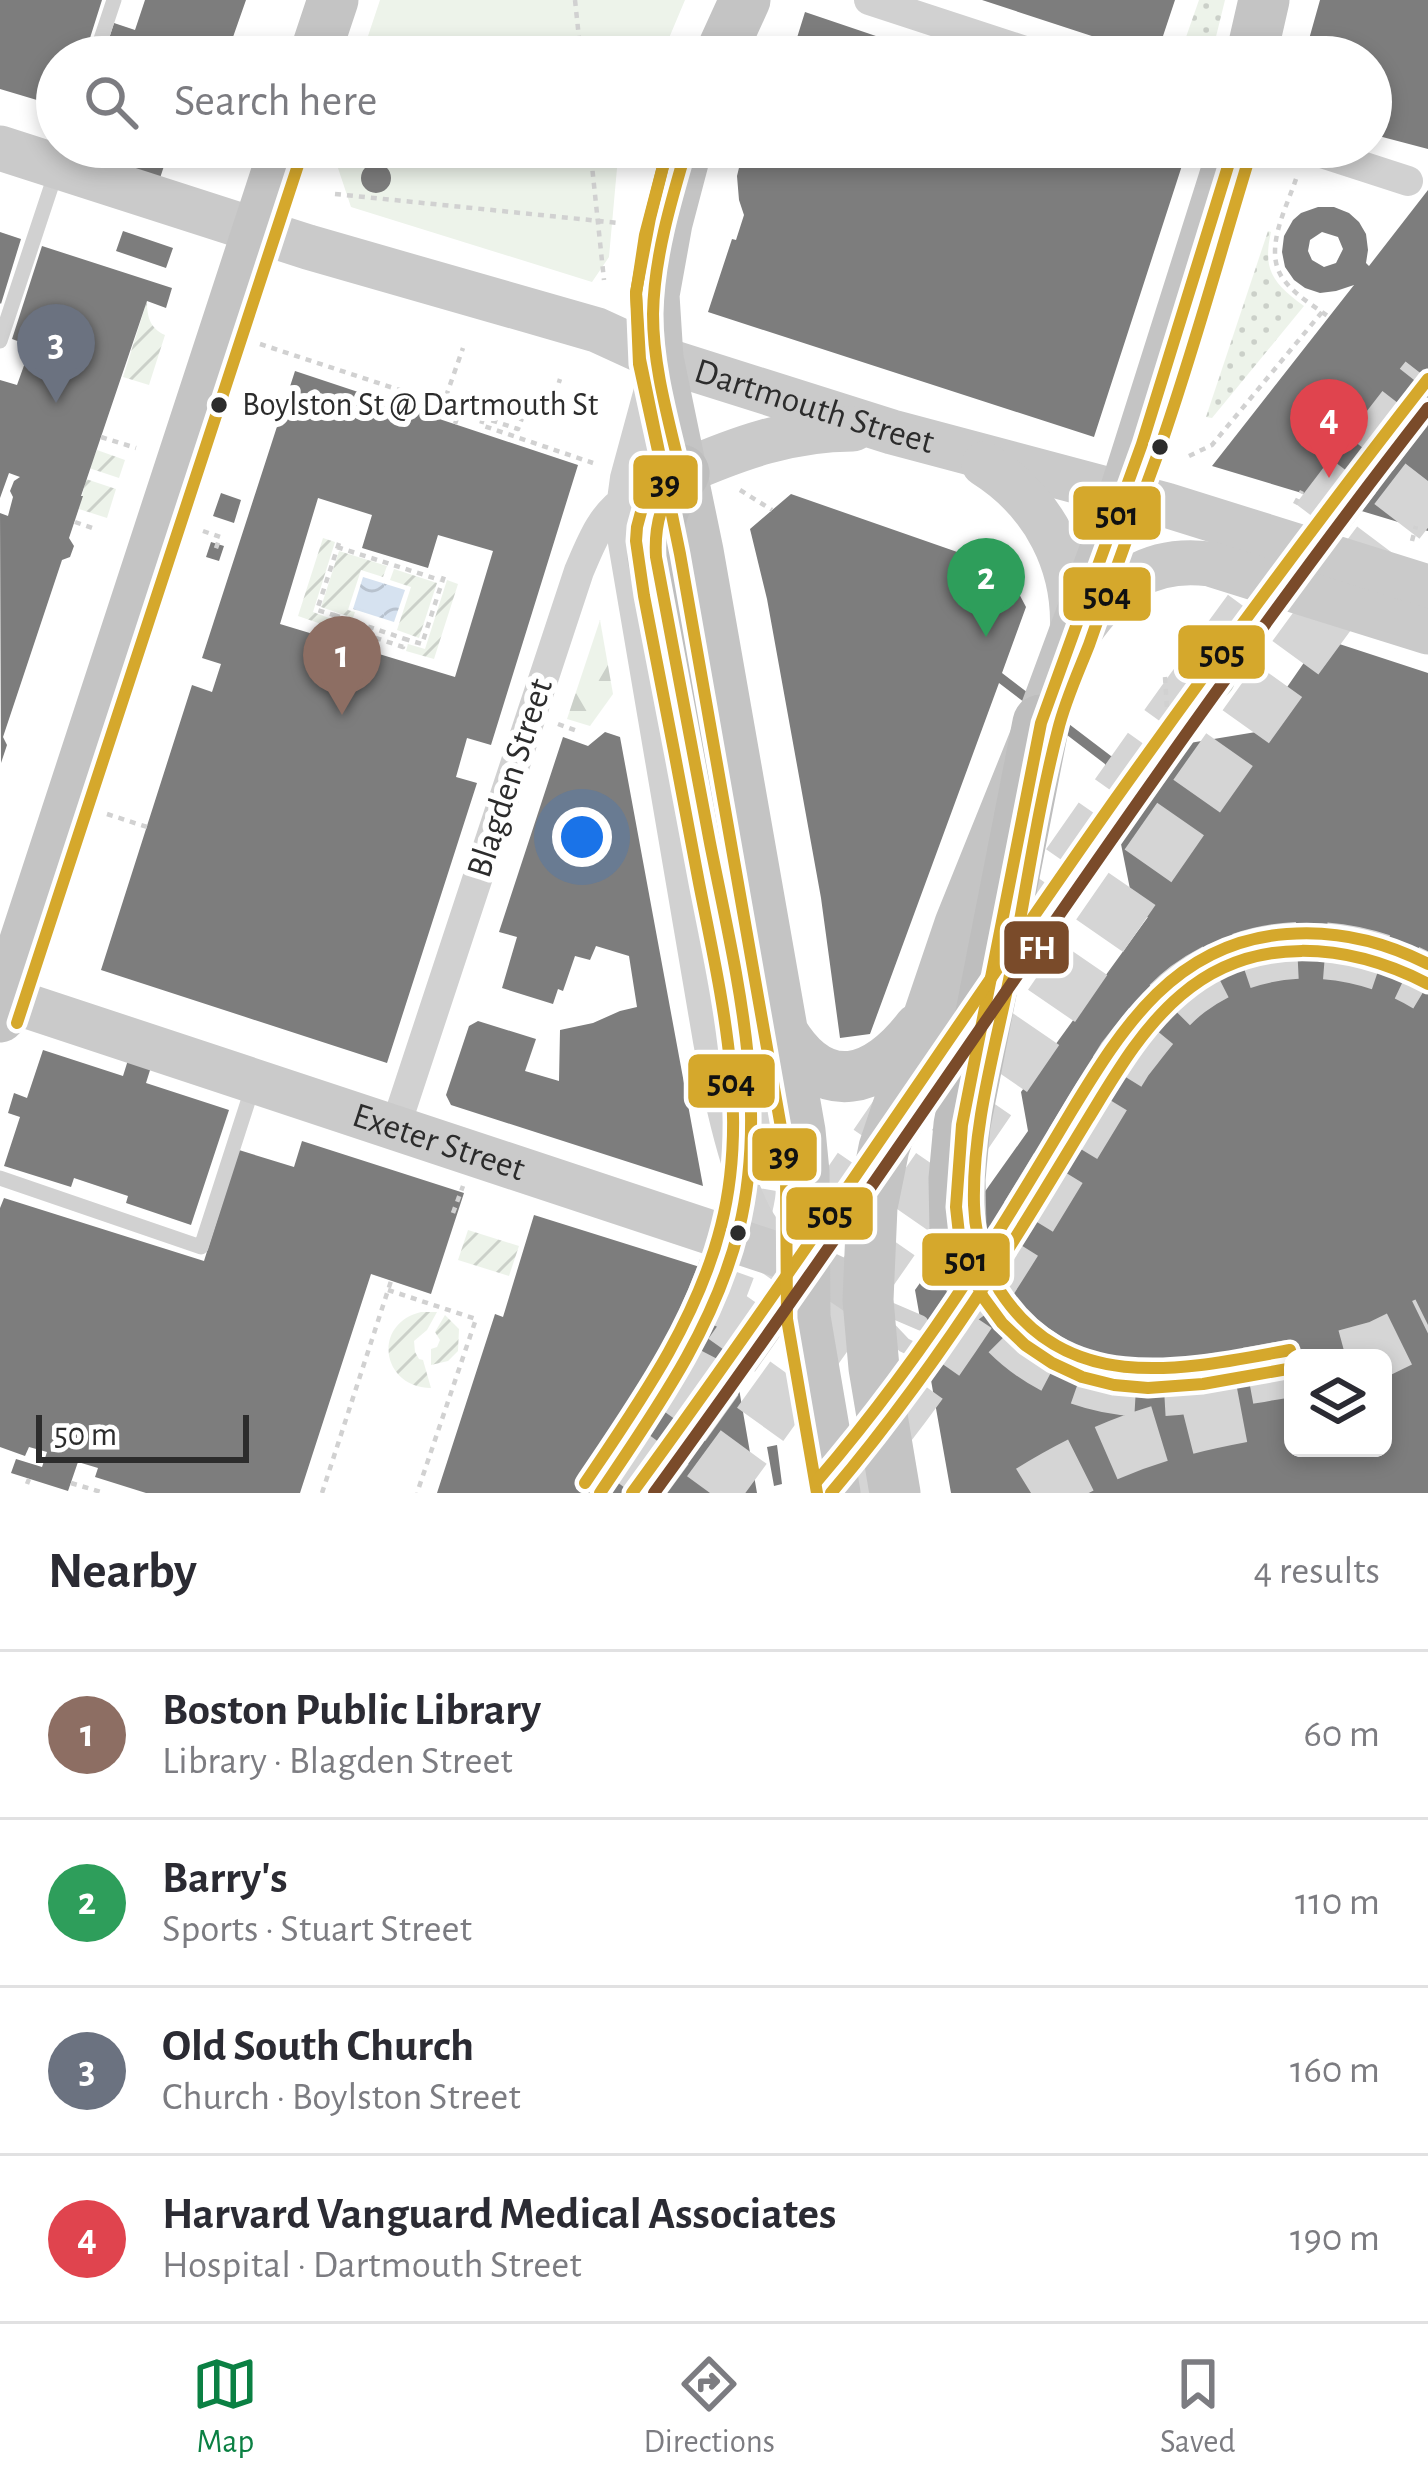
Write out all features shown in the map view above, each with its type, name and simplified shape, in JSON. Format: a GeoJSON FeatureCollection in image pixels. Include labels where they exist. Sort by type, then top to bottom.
{"type":"FeatureCollection","features":[{"type":"Feature","properties":{"kind":"highway"},"geometry":{"type":"LineString","coordinates":[[708,480],[669,489],[656,520],[656,557],[761,1016]]}},
{"type":"Feature","properties":{"kind":"highway"},"geometry":{"type":"LineString","coordinates":[[958,1231],[962,1125],[1041,723]]}},
{"type":"Feature","properties":{"kind":"main road"},"geometry":{"type":"LineString","coordinates":[[321,36],[333,0]]}},
{"type":"Feature","properties":{"kind":"main road"},"geometry":{"type":"LineString","coordinates":[[729,36],[745,0]]}},
{"type":"Feature","properties":{"kind":"main road"},"geometry":{"type":"LineString","coordinates":[[1256,36],[1264,0]]}},
{"type":"Feature","properties":{"kind":"main road","name":"Dartmouth Street"},"geometry":{"type":"LineString","coordinates":[[0,148],[36,154]]}},
{"type":"Feature","properties":{"kind":"main road","name":"Dartmouth Street"},"geometry":{"type":"LineString","coordinates":[[86,168],[258,231],[597,330],[658,358],[892,432],[1125,494],[1428,587]]}},
{"type":"Feature","properties":{"kind":"main road"},"geometry":{"type":"LineString","coordinates":[[2,1004],[278,168]]}},
{"type":"Feature","properties":{"kind":"main road"},"geometry":{"type":"LineString","coordinates":[[681,168],[654,296],[658,358],[708,480],[743,446],[780,436],[833,429],[892,432]]}},
{"type":"Feature","properties":{"kind":"main road"},"geometry":{"type":"LineString","coordinates":[[896,1493],[875,1377],[868,1300],[876,1182],[959,924],[1041,723],[1125,494],[1227,168]]}},
{"type":"Feature","properties":{"kind":"main road"},"geometry":{"type":"LineString","coordinates":[[966,452],[1013,486],[1057,544],[1071,590],[1071,645]]}},
{"type":"Feature","properties":{"kind":"main road"},"geometry":{"type":"LineString","coordinates":[[1071,645],[1116,589],[1156,566],[1184,561],[1210,564],[1428,632]]}},
{"type":"Feature","properties":{"kind":"main road","name":"Exeter Street"},"geometry":{"type":"LineString","coordinates":[[2,1004],[255,1081],[803,1263],[868,1300]]}},
{"type":"Feature","properties":{"kind":"main road"},"geometry":{"type":"LineString","coordinates":[[761,1016],[810,1065],[850,1077],[871,1072],[892,1059],[926,1018]]}},
{"type":"Feature","properties":{"kind":"main road"},"geometry":{"type":"LineString","coordinates":[[761,1016],[803,1156],[805,1317],[835,1493]]}},
{"type":"Feature","properties":{"kind":"street"},"geometry":{"type":"LineString","coordinates":[[868,0],[979,36]]}},
{"type":"Feature","properties":{"kind":"street"},"geometry":{"type":"LineString","coordinates":[[1368,168],[1408,181]]}},
{"type":"Feature","properties":{"kind":"street"},"geometry":{"type":"LineString","coordinates":[[658,358],[629,456],[622,500],[629,588],[718,1088],[753,1206],[771,1235],[803,1263]]}},
{"type":"Feature","properties":{"kind":"street"},"geometry":{"type":"LineString","coordinates":[[622,500],[708,480]]}},
{"type":"Feature","properties":{"kind":"street","name":"Blagden Street"},"geometry":{"type":"LineString","coordinates":[[394,1128],[579,571],[603,520],[622,500]]}},
{"type":"Feature","properties":{"kind":"lane"},"geometry":{"type":"LineString","coordinates":[[102,36],[114,0]]}},
{"type":"Feature","properties":{"kind":"lane"},"geometry":{"type":"LineString","coordinates":[[0,340],[58,168]]}},
{"type":"Feature","properties":{"kind":"lane"},"geometry":{"type":"LineString","coordinates":[[0,1178],[201,1246],[255,1081]]}},
{"type":"Feature","properties":{"kind":"lane"},"geometry":{"type":"LineString","coordinates":[[868,1300],[921,1323]]}},
{"type":"Feature","properties":{"kind":"lane"},"geometry":{"type":"LineString","coordinates":[[868,1300],[897,1339],[927,1356]]}},
{"type":"Feature","properties":{"kind":"path"},"geometry":{"type":"LineString","coordinates":[[575,0],[579,36]]}},
{"type":"Feature","properties":{"kind":"path"},"geometry":{"type":"LineString","coordinates":[[592,168],[604,280]]}},
{"type":"Feature","properties":{"kind":"path"},"geometry":{"type":"LineString","coordinates":[[1295,179],[1278,233],[1277,267],[1290,287],[1329,317]]}},
{"type":"Feature","properties":{"kind":"path"},"geometry":{"type":"LineString","coordinates":[[335,194],[620,223]]}},
{"type":"Feature","properties":{"kind":"path"},"geometry":{"type":"LineString","coordinates":[[1189,456],[1212,446],[1322,312]]}},
{"type":"Feature","properties":{"kind":"path"},"geometry":{"type":"LineString","coordinates":[[268,347],[518,429],[525,410],[548,417],[560,379]]}},
{"type":"Feature","properties":{"kind":"path"},"geometry":{"type":"LineString","coordinates":[[438,419],[463,348]]}},
{"type":"Feature","properties":{"kind":"path"},"geometry":{"type":"LineString","coordinates":[[1263,382],[1272,389]]}},
{"type":"Feature","properties":{"kind":"path"},"geometry":{"type":"LineString","coordinates":[[423,413],[427,399]]}},
{"type":"Feature","properties":{"kind":"path"},"geometry":{"type":"LineString","coordinates":[[455,424],[460,410]]}},
{"type":"Feature","properties":{"kind":"path"},"geometry":{"type":"LineString","coordinates":[[483,418],[481,425],[593,463]]}},
{"type":"Feature","properties":{"kind":"path"},"geometry":{"type":"LineString","coordinates":[[101,437],[136,448]]}},
{"type":"Feature","properties":{"kind":"path"},"geometry":{"type":"LineString","coordinates":[[708,480],[772,510]]}},
{"type":"Feature","properties":{"kind":"path"},"geometry":{"type":"LineString","coordinates":[[1295,504],[1302,491]]}},
{"type":"Feature","properties":{"kind":"path"},"geometry":{"type":"LineString","coordinates":[[75,522],[92,528]]}},
{"type":"Feature","properties":{"kind":"path"},"geometry":{"type":"LineString","coordinates":[[1412,541],[1416,526]]}},
{"type":"Feature","properties":{"kind":"path"},"geometry":{"type":"LineString","coordinates":[[198,530],[220,537],[215,551]]}},
{"type":"Feature","properties":{"kind":"path"},"geometry":{"type":"LineString","coordinates":[[338,545],[443,578],[422,644],[334,615],[317,610],[338,545]]}},
{"type":"Feature","properties":{"kind":"path"},"geometry":{"type":"LineString","coordinates":[[334,615],[331,623],[403,647],[405,639]]}},
{"type":"Feature","properties":{"kind":"path"},"geometry":{"type":"LineString","coordinates":[[359,648],[364,634]]}},
{"type":"Feature","properties":{"kind":"path"},"geometry":{"type":"LineString","coordinates":[[1165,677],[1167,709]]}},
{"type":"Feature","properties":{"kind":"path"},"geometry":{"type":"LineString","coordinates":[[558,724],[577,731]]}},
{"type":"Feature","properties":{"kind":"path"},"geometry":{"type":"LineString","coordinates":[[107,814],[147,827]]}},
{"type":"Feature","properties":{"kind":"path"},"geometry":{"type":"LineString","coordinates":[[453,1214],[463,1186]]}},
{"type":"Feature","properties":{"kind":"path"},"geometry":{"type":"LineString","coordinates":[[323,1493],[391,1281]]}},
{"type":"Feature","properties":{"kind":"path"},"geometry":{"type":"LineString","coordinates":[[413,1298],[416,1289]]}},
{"type":"Feature","properties":{"kind":"path"},"geometry":{"type":"LineString","coordinates":[[388,1290],[476,1319],[417,1493]]}},
{"type":"Feature","properties":{"kind":"path"},"geometry":{"type":"LineString","coordinates":[[71,1483],[104,1493]]}},
{"type":"Feature","properties":{"kind":"green space"},"geometry":{"type":"Polygon","coordinates":[[[380,0],[685,0],[670,36],[368,36],[380,0]]]}},
{"type":"Feature","properties":{"kind":"green space"},"geometry":{"type":"Polygon","coordinates":[[[1199,0],[1225,0],[1216,36],[1186,36],[1199,0]]]}},
{"type":"Feature","properties":{"kind":"green space"},"geometry":{"type":"Polygon","coordinates":[[[338,168],[617,168],[609,257],[592,282],[351,207],[338,168]]]}},
{"type":"Feature","properties":{"kind":"green space"},"geometry":{"type":"Polygon","coordinates":[[[1268,231],[1273,275],[1304,306],[1212,418],[1206,417],[1268,231]]]}},
{"type":"Feature","properties":{"kind":"green space"},"geometry":{"type":"Polygon","coordinates":[[[147,301],[150,321],[165,335],[149,385],[123,377],[147,301]]]}},
{"type":"Feature","properties":{"kind":"green space"},"geometry":{"type":"Polygon","coordinates":[[[97,450],[125,460],[119,478],[89,468],[97,450]]]}},
{"type":"Feature","properties":{"kind":"green space"},"geometry":{"type":"Polygon","coordinates":[[[86,479],[116,489],[107,518],[79,509],[86,479]]]}},
{"type":"Feature","properties":{"kind":"green space"},"geometry":{"type":"Polygon","coordinates":[[[323,538],[335,542],[313,612],[329,618],[327,626],[298,616],[323,538]]]}},
{"type":"Feature","properties":{"kind":"green space"},"geometry":{"type":"Polygon","coordinates":[[[339,551],[387,566],[383,577],[361,570],[348,610],[355,612],[353,618],[321,607],[339,551]]]}},
{"type":"Feature","properties":{"kind":"green space"},"geometry":{"type":"Polygon","coordinates":[[[394,569],[437,583],[419,638],[397,630],[411,587],[390,580],[394,569]]]}},
{"type":"Feature","properties":{"kind":"green space"},"geometry":{"type":"Polygon","coordinates":[[[447,580],[458,584],[434,659],[406,651],[408,644],[425,649],[447,580]]]}},
{"type":"Feature","properties":{"kind":"green space"},"geometry":{"type":"Polygon","coordinates":[[[600,620],[613,694],[590,726],[567,719],[600,620]]]}},
{"type":"Feature","properties":{"kind":"green space"},"geometry":{"type":"Polygon","coordinates":[[[1215,659],[1229,665],[1235,679],[1229,693],[1215,699],[1201,693],[1195,679],[1201,665],[1215,659]]]}},
{"type":"Feature","properties":{"kind":"green space"},"geometry":{"type":"Polygon","coordinates":[[[468,1230],[519,1246],[509,1276],[458,1260],[468,1230]]]}},
{"type":"Feature","properties":{"kind":"green space"},"geometry":{"type":"Polygon","coordinates":[[[421,1312],[437,1312],[414,1341],[431,1388],[401,1377],[389,1354],[395,1329],[421,1312]]]}},
{"type":"Feature","properties":{"kind":"green space"},"geometry":{"type":"Polygon","coordinates":[[[445,1315],[459,1329],[458,1351],[448,1361],[431,1365],[431,1349],[440,1340],[435,1332],[445,1315]]]}},
{"type":"Feature","properties":{"kind":"water"},"geometry":{"type":"Polygon","coordinates":[[[363,577],[405,590],[394,622],[353,609],[363,577]]]}},
{"type":"Feature","properties":{"kind":"building"},"geometry":{"type":"Polygon","coordinates":[[[0,0],[102,0],[91,36],[36,36],[36,100],[0,89],[0,0]]]}},
{"type":"Feature","properties":{"kind":"building"},"geometry":{"type":"Polygon","coordinates":[[[145,0],[246,0],[233,36],[110,36],[114,23],[135,30],[145,0]]]}},
{"type":"Feature","properties":{"kind":"building"},"geometry":{"type":"Polygon","coordinates":[[[982,0],[1175,0],[1163,36],[1092,36],[982,0]]]}},
{"type":"Feature","properties":{"kind":"building"},"geometry":{"type":"Polygon","coordinates":[[[1320,0],[1428,0],[1428,149],[1392,140],[1392,36],[1310,36],[1320,0]]]}},
{"type":"Feature","properties":{"kind":"building"},"geometry":{"type":"Polygon","coordinates":[[[805,12],[876,36],[798,36],[805,12]]]}},
{"type":"Feature","properties":{"kind":"building"},"geometry":{"type":"Polygon","coordinates":[[[130,168],[163,168],[160,178],[130,168]]]}},
{"type":"Feature","properties":{"kind":"building"},"geometry":{"type":"Polygon","coordinates":[[[364,168],[390,172],[390,184],[382,192],[370,192],[362,184],[364,168]]]}},
{"type":"Feature","properties":{"kind":"building"},"geometry":{"type":"Polygon","coordinates":[[[739,168],[1181,168],[1094,437],[708,312],[744,215],[739,168]]]}},
{"type":"Feature","properties":{"kind":"building"},"geometry":{"type":"Polygon","coordinates":[[[1428,190],[1428,531],[1212,466],[1354,285],[1320,293],[1294,280],[1282,252],[1293,220],[1318,207],[1349,213],[1366,234],[1369,266],[1428,190]],[[1322,232],[1310,240],[1312,260],[1324,267],[1336,263],[1343,249],[1338,237],[1322,232]]]}},
{"type":"Feature","properties":{"kind":"building"},"geometry":{"type":"Polygon","coordinates":[[[123,231],[173,248],[166,268],[116,251],[123,231]]]}},
{"type":"Feature","properties":{"kind":"building"},"geometry":{"type":"Polygon","coordinates":[[[0,232],[21,239],[1,304],[0,303],[0,232]]]}},
{"type":"Feature","properties":{"kind":"building"},"geometry":{"type":"Polygon","coordinates":[[[42,246],[172,288],[166,308],[147,301],[81,496],[69,538],[74,546],[70,557],[62,560],[3,737],[7,745],[1,763],[0,513],[8,516],[10,491],[20,477],[9,473],[0,498],[0,380],[17,385],[31,346],[12,339],[42,246]]]}},
{"type":"Feature","properties":{"kind":"building"},"geometry":{"type":"Polygon","coordinates":[[[295,371],[578,465],[491,745],[467,738],[456,777],[477,783],[387,1063],[101,970],[192,685],[212,692],[221,664],[202,658],[295,371]],[[318,498],[280,624],[455,677],[493,551],[438,535],[428,568],[362,548],[372,515],[318,498]]]}},
{"type":"Feature","properties":{"kind":"building"},"geometry":{"type":"Polygon","coordinates":[[[221,493],[241,500],[234,523],[213,516],[221,493]]]}},
{"type":"Feature","properties":{"kind":"building"},"geometry":{"type":"Polygon","coordinates":[[[791,494],[1006,569],[1026,607],[1002,673],[1111,756],[1256,732],[1321,638],[1428,673],[1428,1493],[951,1493],[915,1290],[1028,1131],[1021,1092],[1148,917],[1136,919],[1105,764],[999,683],[870,1034],[840,1038],[821,898],[750,529],[791,494]]]}},
{"type":"Feature","properties":{"kind":"building"},"geometry":{"type":"Polygon","coordinates":[[[211,542],[224,546],[219,561],[206,557],[211,542]]]}},
{"type":"Feature","properties":{"kind":"building"},"geometry":{"type":"Polygon","coordinates":[[[605,732],[620,737],[703,1186],[451,1105],[446,1095],[469,1026],[478,1021],[536,1039],[525,1071],[559,1081],[560,1030],[637,1007],[629,956],[596,946],[590,960],[575,956],[563,991],[558,989],[553,1004],[502,988],[517,937],[499,932],[563,737],[588,746],[605,732]]]}},
{"type":"Feature","properties":{"kind":"building"},"geometry":{"type":"Polygon","coordinates":[[[43,1050],[123,1076],[128,1060],[151,1067],[146,1083],[229,1110],[191,1225],[126,1203],[128,1196],[74,1178],[71,1187],[4,1166],[20,1117],[8,1113],[14,1093],[27,1098],[43,1050]]]}},
{"type":"Feature","properties":{"kind":"building"},"geometry":{"type":"Polygon","coordinates":[[[302,1141],[464,1193],[431,1294],[371,1274],[300,1493],[146,1493],[95,1477],[98,1468],[78,1462],[68,1491],[11,1473],[16,1459],[42,1467],[47,1452],[29,1447],[25,1456],[0,1447],[0,1208],[4,1198],[204,1261],[239,1150],[294,1167],[302,1141]]]}},
{"type":"Feature","properties":{"kind":"building"},"geometry":{"type":"Polygon","coordinates":[[[534,1215],[719,1273],[757,1493],[437,1493],[495,1314],[503,1317],[534,1215]]]}},
{"type":"Feature","properties":{"kind":"building"},"geometry":{"type":"Polygon","coordinates":[[[766,1385],[771,1419],[762,1421],[756,1387],[766,1385]]]}},
{"type":"Feature","properties":{"kind":"building"},"geometry":{"type":"Polygon","coordinates":[[[777,1445],[782,1484],[774,1486],[767,1447],[777,1445]]]}},
{"type":"Feature","properties":{"kind":"tunnel"},"geometry":{"type":"LineString","coordinates":[[632,1493],[1183,705],[1428,379]]}},
{"type":"Feature","properties":{"kind":"tunnel"},"geometry":{"type":"LineString","coordinates":[[710,1493],[1243,730],[1428,481]]}},
{"type":"Feature","properties":{"kind":"tunnel"},"geometry":{"type":"LineString","coordinates":[[831,1493],[951,1337],[1125,1059],[1179,996],[1245,960],[1307,950],[1370,959],[1428,984]]}},
{"type":"Feature","properties":{"kind":"tunnel"},"geometry":{"type":"LineString","coordinates":[[665,1396],[718,1293],[749,1182],[752,1113],[740,998]]}},
{"type":"Feature","properties":{"kind":"tunnel"},"geometry":{"type":"LineString","coordinates":[[965,1260],[977,1289],[1014,1337],[1038,1356],[1092,1380],[1153,1388],[1284,1370]]}},
{"type":"Feature","properties":{"kind":"tunnel"},"geometry":{"type":"LineString","coordinates":[[1379,1349],[1428,1325]]}},
{"type":"Feature","properties":{"kind":"tunnel"},"geometry":{"type":"LineString","coordinates":[[1031,1493],[1138,1440],[1253,1412]]}},
{"type":"Feature","properties":{"kind":"transit line","name":"39"},"geometry":{"type":"LineString","coordinates":[[17,1023],[297,168]]}},
{"type":"Feature","properties":{"kind":"transit line","name":"39"},"geometry":{"type":"LineString","coordinates":[[663,168],[636,292],[640,359],[680,554],[782,1133],[787,1319],[817,1493]]}},
{"type":"Feature","properties":{"kind":"transit line","name":"504"},"geometry":{"type":"LineString","coordinates":[[585,1483],[664,1360],[697,1295],[721,1226],[733,1140],[723,1011],[636,541],[645,497],[662,469],[639,364],[636,294],[663,168]]}},
{"type":"Feature","properties":{"kind":"transit line","name":"501"},"geometry":{"type":"LineString","coordinates":[[681,168],[660,251],[653,314],[659,374],[681,473]]}},
{"type":"Feature","properties":{"kind":"transit line","name":"501"},"geometry":{"type":"LineString","coordinates":[[1227,168],[1142,444],[1041,723],[962,1125],[956,1207],[968,1267],[983,1297],[1002,1323],[1052,1363],[1082,1377],[1148,1388],[1284,1370]]}},
{"type":"Feature","properties":{"kind":"transit line","name":"504"},"geometry":{"type":"LineString","coordinates":[[1246,168],[1170,419],[1058,730],[985,1091],[974,1205],[981,1249],[1000,1291],[1028,1325],[1060,1348],[1095,1361],[1171,1368],[1284,1351]]}},
{"type":"Feature","properties":{"kind":"transit line","name":"505"},"geometry":{"type":"LineString","coordinates":[[632,1493],[1114,801],[1428,379]]}},
{"type":"Feature","properties":{"kind":"transit line","name":"FH"},"geometry":{"type":"LineString","coordinates":[[654,1493],[1228,675],[1428,408]]}},
{"type":"Feature","properties":{"kind":"transit line","name":"501"},"geometry":{"type":"LineString","coordinates":[[600,1493],[699,1334],[728,1265],[748,1181],[751,1132],[746,1035],[656,557],[661,512],[681,473]]}},
{"type":"Feature","properties":{"kind":"transit line","name":"504"},"geometry":{"type":"LineString","coordinates":[[817,1481],[932,1332],[1111,1049],[1157,994],[1184,971],[1248,940],[1287,934],[1359,939],[1428,964]]}},
{"type":"Feature","properties":{"kind":"transit line","name":"501"},"geometry":{"type":"LineString","coordinates":[[831,1493],[970,1308],[1130,1053],[1181,995],[1239,961],[1302,951],[1366,960],[1428,984]]}},
{"type":"Feature","properties":{"kind":"place","name":"Old South Church"},"geometry":{"type":"Point","coordinates":[56,403]}},
{"type":"Feature","properties":{"kind":"place","name":"Boylston St @ Dartmouth St"},"geometry":{"type":"Point","coordinates":[219,405]}},
{"type":"Feature","properties":{"kind":"place","name":"Harvard Vanguard Medical Associates"},"geometry":{"type":"Point","coordinates":[1329,478]}},
{"type":"Feature","properties":{"kind":"place","name":"Barry's"},"geometry":{"type":"Point","coordinates":[986,637]}},
{"type":"Feature","properties":{"kind":"place","name":"Boston Public Library"},"geometry":{"type":"Point","coordinates":[342,715]}}]}
